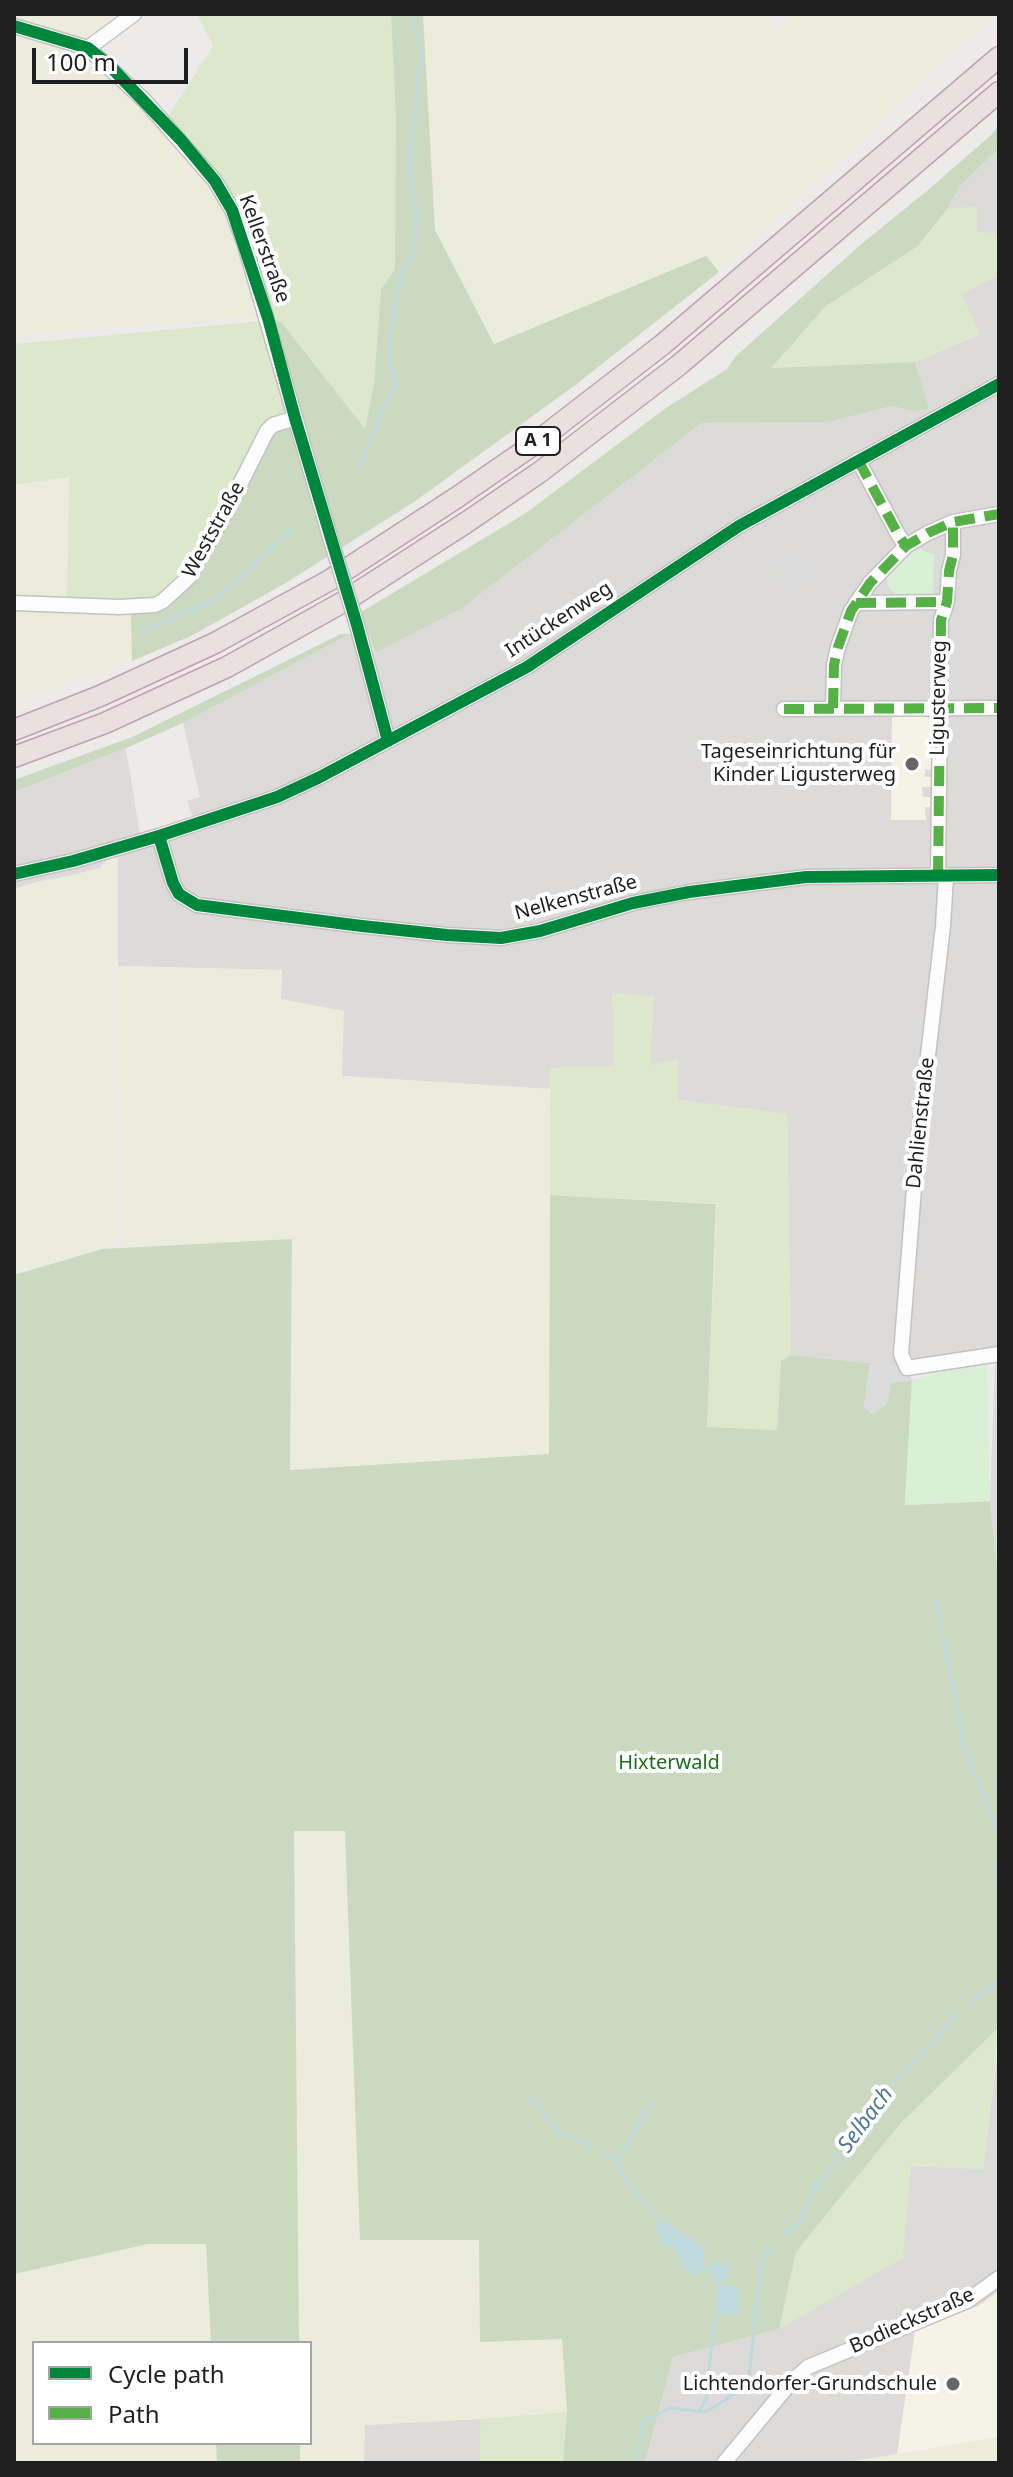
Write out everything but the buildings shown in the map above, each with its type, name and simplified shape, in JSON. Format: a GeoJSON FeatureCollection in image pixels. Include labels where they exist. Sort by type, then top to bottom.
{"type":"FeatureCollection","features":[{"type":"Feature","properties":{"kind":"highway","name":"A 1"},"geometry":{"type":"LineString","coordinates":[[14,730],[100,696],[215,643],[330,580],[456,498],[530,447],[662,345],[999,57]]}},
{"type":"Feature","properties":{"kind":"highway","name":"A 1"},"geometry":{"type":"LineString","coordinates":[[14,757],[105,723],[227,667],[343,602],[467,522],[540,472],[679,365],[999,92]]}},
{"type":"Feature","properties":{"kind":"street"},"geometry":{"type":"LineString","coordinates":[[88,48],[134,14]]}},
{"type":"Feature","properties":{"kind":"street","name":"Kellerstraße"},"geometry":{"type":"LineString","coordinates":[[14,26],[88,48],[144,100],[181,140],[215,181],[232,210],[268,318],[388,741]]}},
{"type":"Feature","properties":{"kind":"street","name":"Intückenweg"},"geometry":{"type":"LineString","coordinates":[[14,874],[159,836],[277,797],[527,667],[739,526],[999,384]]}},
{"type":"Feature","properties":{"kind":"street","name":"Weststraße"},"geometry":{"type":"LineString","coordinates":[[14,603],[119,607],[155,605],[163,601],[189,577],[267,431],[273,425],[295,418]]}},
{"type":"Feature","properties":{"kind":"street"},"geometry":{"type":"LineString","coordinates":[[858,460],[906,546]]}},
{"type":"Feature","properties":{"kind":"street"},"geometry":{"type":"LineString","coordinates":[[833,708],[836,657],[843,630],[856,603],[876,576],[906,546],[953,522],[999,514]]}},
{"type":"Feature","properties":{"kind":"street","name":"Ligusterweg"},"geometry":{"type":"LineString","coordinates":[[942,876],[941,620],[947,602],[953,555],[953,522]]}},
{"type":"Feature","properties":{"kind":"street"},"geometry":{"type":"LineString","coordinates":[[856,603],[947,602]]}},
{"type":"Feature","properties":{"kind":"street"},"geometry":{"type":"LineString","coordinates":[[784,709],[999,708]]}},
{"type":"Feature","properties":{"kind":"street","name":"Nelkenstraße"},"geometry":{"type":"LineString","coordinates":[[159,836],[179,894],[197,905],[362,926],[501,938],[540,931],[633,903],[731,886],[806,877],[999,875]]}},
{"type":"Feature","properties":{"kind":"street","name":"Dahlienstraße"},"geometry":{"type":"LineString","coordinates":[[942,876],[943,926],[917,1150],[901,1354],[907,1368],[999,1354]]}},
{"type":"Feature","properties":{"kind":"street","name":"Bodieckstraße"},"geometry":{"type":"LineString","coordinates":[[724,2463],[791,2382],[808,2367],[967,2301],[999,2278]]}},
{"type":"Feature","properties":{"kind":"shaded area"},"geometry":{"type":"Polygon","coordinates":[[[14,14],[127,14],[87,45],[14,23],[14,14]]]}},
{"type":"Feature","properties":{"kind":"shaded area"},"geometry":{"type":"Polygon","coordinates":[[[423,14],[769,14],[774,31],[787,23],[785,14],[995,14],[719,272],[706,257],[494,344],[435,230],[423,14]]]}},
{"type":"Feature","properties":{"kind":"shaded area"},"geometry":{"type":"Polygon","coordinates":[[[14,29],[87,51],[144,102],[230,211],[262,317],[102,328],[14,338],[14,29]]]}},
{"type":"Feature","properties":{"kind":"shaded area"},"geometry":{"type":"Polygon","coordinates":[[[999,149],[999,234],[977,232],[947,209],[960,186],[999,149]]]}},
{"type":"Feature","properties":{"kind":"shaded area"},"geometry":{"type":"Polygon","coordinates":[[[999,275],[999,1586],[990,1501],[995,1360],[907,1375],[870,1363],[791,1355],[787,1114],[678,1100],[650,1066],[551,1068],[549,1089],[342,1076],[280,999],[282,970],[118,966],[118,857],[110,856],[101,868],[82,874],[14,889],[14,792],[126,748],[142,848],[198,832],[187,801],[200,797],[183,723],[350,634],[375,653],[461,609],[702,423],[829,422],[892,406],[913,411],[928,409],[915,362],[979,334],[961,294],[999,275]]]}},
{"type":"Feature","properties":{"kind":"shaded area"},"geometry":{"type":"Polygon","coordinates":[[[69,477],[67,600],[14,599],[14,485],[69,477]]]}},
{"type":"Feature","properties":{"kind":"shaded area"},"geometry":{"type":"Polygon","coordinates":[[[942,536],[950,536],[950,557],[944,557],[944,593],[936,593],[936,555],[942,554],[942,536]]]}},
{"type":"Feature","properties":{"kind":"shaded area"},"geometry":{"type":"Polygon","coordinates":[[[780,556],[805,556],[805,587],[781,586],[780,556]]]}},
{"type":"Feature","properties":{"kind":"shaded area"},"geometry":{"type":"Polygon","coordinates":[[[934,606],[934,614],[863,615],[863,607],[934,606]]]}},
{"type":"Feature","properties":{"kind":"shaded area"},"geometry":{"type":"Polygon","coordinates":[[[14,608],[131,612],[132,661],[14,701],[14,608]]]}},
{"type":"Feature","properties":{"kind":"shaded area","name":"Tageseinrichtung für Kinder Ligusterweg"},"geometry":{"type":"Polygon","coordinates":[[[892,714],[924,714],[932,722],[933,770],[925,769],[925,777],[932,777],[932,787],[922,787],[923,797],[932,797],[932,807],[925,807],[926,820],[891,820],[892,714]]]}},
{"type":"Feature","properties":{"kind":"shaded area"},"geometry":{"type":"Polygon","coordinates":[[[114,855],[117,1243],[14,1273],[14,889],[100,868],[114,855]]]}},
{"type":"Feature","properties":{"kind":"shaded area"},"geometry":{"type":"Polygon","coordinates":[[[118,966],[282,970],[281,999],[344,1011],[342,1076],[549,1089],[550,1454],[290,1470],[291,1240],[121,1248],[118,966]]]}},
{"type":"Feature","properties":{"kind":"shaded area"},"geometry":{"type":"Polygon","coordinates":[[[870,1363],[907,1368],[912,1380],[891,1383],[887,1405],[872,1414],[864,1407],[870,1363]]]}},
{"type":"Feature","properties":{"kind":"shaded area"},"geometry":{"type":"Polygon","coordinates":[[[294,1831],[346,1831],[360,2239],[480,2240],[480,2341],[562,2339],[567,2412],[365,2425],[364,2463],[300,2463],[300,2445],[312,2445],[312,2341],[299,2341],[294,1831]]]}},
{"type":"Feature","properties":{"kind":"shaded area"},"geometry":{"type":"Polygon","coordinates":[[[999,2042],[999,2437],[842,2463],[645,2463],[673,2357],[779,2329],[911,2166],[983,2169],[999,2042]]]}},
{"type":"Feature","properties":{"kind":"shaded area"},"geometry":{"type":"Polygon","coordinates":[[[148,2244],[206,2244],[211,2341],[32,2341],[32,2445],[216,2445],[217,2463],[14,2463],[14,2274],[148,2244]]]}},
{"type":"Feature","properties":{"kind":"shaded area","name":"Lichtendorfer-Grundschule"},"geometry":{"type":"Polygon","coordinates":[[[999,2291],[999,2437],[897,2454],[915,2331],[978,2306],[999,2291]]]}},
{"type":"Feature","properties":{"kind":"shaded area"},"geometry":{"type":"Polygon","coordinates":[[[481,2419],[480,2463],[364,2463],[364,2425],[481,2419]]]}},
{"type":"Feature","properties":{"kind":"shaded area"},"geometry":{"type":"Polygon","coordinates":[[[999,2437],[999,2463],[842,2463],[915,2452],[999,2437]]]}},
{"type":"Feature","properties":{"kind":"green space"},"geometry":{"type":"Polygon","coordinates":[[[197,14],[391,14],[396,117],[395,269],[381,289],[374,385],[365,430],[282,323],[271,317],[236,203],[168,116],[213,46],[197,14]]]}},
{"type":"Feature","properties":{"kind":"green space"},"geometry":{"type":"Polygon","coordinates":[[[391,14],[423,14],[435,230],[494,344],[706,256],[719,272],[574,386],[414,502],[284,584],[191,636],[132,661],[131,612],[176,597],[268,433],[298,420],[271,317],[282,323],[365,429],[374,384],[381,289],[395,269],[396,117],[391,14]]]}},
{"type":"Feature","properties":{"kind":"green space"},"geometry":{"type":"Polygon","coordinates":[[[999,125],[999,149],[960,186],[947,209],[918,246],[826,306],[771,368],[915,362],[929,409],[913,411],[892,406],[829,422],[702,423],[461,609],[375,653],[361,612],[526,513],[666,408],[727,369],[736,356],[999,125]]]}},
{"type":"Feature","properties":{"kind":"green space"},"geometry":{"type":"Polygon","coordinates":[[[977,206],[977,232],[999,234],[999,275],[961,294],[980,333],[915,362],[771,368],[826,306],[918,246],[947,209],[977,206]]]}},
{"type":"Feature","properties":{"kind":"green space"},"geometry":{"type":"Polygon","coordinates":[[[263,321],[292,417],[186,575],[153,601],[67,600],[69,477],[14,485],[14,344],[263,321]]]}},
{"type":"Feature","properties":{"kind":"green space"},"geometry":{"type":"Polygon","coordinates":[[[918,546],[934,554],[933,596],[897,596],[888,586],[886,572],[918,546]]]}},
{"type":"Feature","properties":{"kind":"green space"},"geometry":{"type":"Polygon","coordinates":[[[341,634],[350,634],[183,723],[14,792],[14,780],[132,737],[341,634]]]}},
{"type":"Feature","properties":{"kind":"green space"},"geometry":{"type":"Polygon","coordinates":[[[612,993],[654,996],[650,1065],[678,1060],[678,1100],[787,1114],[791,1355],[781,1361],[777,1430],[707,1427],[717,1203],[550,1195],[550,1068],[614,1066],[612,993]]]}},
{"type":"Feature","properties":{"kind":"green space","name":"Hixterwald"},"geometry":{"type":"Polygon","coordinates":[[[550,1195],[716,1204],[707,1427],[777,1430],[781,1361],[791,1355],[870,1363],[864,1407],[891,1383],[912,1380],[905,1505],[990,1501],[999,1586],[999,2027],[900,2124],[796,2252],[779,2329],[673,2357],[645,2463],[563,2463],[567,2411],[562,2339],[480,2342],[479,2240],[360,2240],[345,1831],[294,1831],[299,2341],[211,2341],[206,2244],[148,2244],[14,2274],[14,1275],[102,1249],[292,1239],[290,1470],[549,1454],[550,1195]]]}},
{"type":"Feature","properties":{"kind":"green space"},"geometry":{"type":"Polygon","coordinates":[[[987,1364],[990,1501],[905,1505],[912,1380],[987,1364]]]}},
{"type":"Feature","properties":{"kind":"green space"},"geometry":{"type":"Polygon","coordinates":[[[999,2027],[984,2169],[911,2166],[903,2258],[779,2329],[796,2252],[900,2124],[999,2027]]]}},
{"type":"Feature","properties":{"kind":"green space"},"geometry":{"type":"Polygon","coordinates":[[[567,2412],[563,2463],[480,2463],[481,2419],[567,2412]]]}},
{"type":"Feature","properties":{"kind":"green space"},"geometry":{"type":"Polygon","coordinates":[[[216,2445],[300,2445],[300,2463],[217,2463],[216,2445]]]}},
{"type":"Feature","properties":{"kind":"water"},"geometry":{"type":"Polygon","coordinates":[[[664,2221],[704,2247],[701,2272],[690,2273],[680,2263],[674,2249],[659,2242],[660,2232],[656,2224],[664,2221]]]}},
{"type":"Feature","properties":{"kind":"water"},"geometry":{"type":"Polygon","coordinates":[[[720,2261],[727,2264],[730,2271],[727,2278],[720,2281],[713,2278],[710,2271],[713,2264],[720,2261]]]}},
{"type":"Feature","properties":{"kind":"water"},"geometry":{"type":"Polygon","coordinates":[[[731,2285],[738,2289],[739,2314],[719,2315],[716,2306],[719,2286],[731,2285]]]}},
{"type":"Feature","properties":{"kind":"waterway"},"geometry":{"type":"LineString","coordinates":[[361,466],[383,407],[396,385],[390,365],[390,334],[402,272],[415,251],[416,216],[409,164],[422,52],[411,14]]}},
{"type":"Feature","properties":{"kind":"waterway"},"geometry":{"type":"LineString","coordinates":[[143,631],[216,600],[291,529]]}},
{"type":"Feature","properties":{"kind":"waterway"},"geometry":{"type":"LineString","coordinates":[[936,1601],[965,1750],[999,1833]]}},
{"type":"Feature","properties":{"kind":"waterway"},"geometry":{"type":"LineString","coordinates":[[999,1860],[995,1869],[999,1883]]}},
{"type":"Feature","properties":{"kind":"waterway","name":"Selbach"},"geometry":{"type":"LineString","coordinates":[[972,2001],[999,1981]]}},
{"type":"Feature","properties":{"kind":"waterway","name":"Selbach"},"geometry":{"type":"LineString","coordinates":[[786,2234],[801,2221],[808,2198],[891,2085],[928,2049],[958,2013]]}},
{"type":"Feature","properties":{"kind":"waterway"},"geometry":{"type":"LineString","coordinates":[[528,2098],[543,2107],[544,2115],[560,2132],[592,2146]]}},
{"type":"Feature","properties":{"kind":"waterway"},"geometry":{"type":"LineString","coordinates":[[617,2160],[653,2102]]}},
{"type":"Feature","properties":{"kind":"waterway"},"geometry":{"type":"LineString","coordinates":[[603,2153],[617,2161],[631,2189],[661,2221]]}},
{"type":"Feature","properties":{"kind":"waterway","name":"Selbach"},"geometry":{"type":"LineString","coordinates":[[635,2463],[644,2421],[670,2408],[706,2412],[748,2385],[761,2268],[765,2254],[772,2248]]}},
{"type":"Feature","properties":{"kind":"waterway"},"geometry":{"type":"LineString","coordinates":[[704,2267],[710,2269]]}},
{"type":"Feature","properties":{"kind":"waterway"},"geometry":{"type":"LineString","coordinates":[[717,2282],[719,2286]]}},
{"type":"Feature","properties":{"kind":"waterway"},"geometry":{"type":"LineString","coordinates":[[700,2410],[706,2399],[714,2322],[719,2315]]}},
{"type":"Feature","properties":{"kind":"marked path"},"geometry":{"type":"LineString","coordinates":[[858,460],[906,546]]}},
{"type":"Feature","properties":{"kind":"marked path"},"geometry":{"type":"LineString","coordinates":[[833,708],[834,665],[838,647],[851,611],[870,583],[906,546],[928,533],[953,522],[999,514]]}},
{"type":"Feature","properties":{"kind":"marked path"},"geometry":{"type":"LineString","coordinates":[[938,876],[941,620],[947,602],[953,555],[953,522]]}},
{"type":"Feature","properties":{"kind":"marked path"},"geometry":{"type":"LineString","coordinates":[[856,603],[947,602]]}},
{"type":"Feature","properties":{"kind":"marked path"},"geometry":{"type":"LineString","coordinates":[[784,709],[999,708]]}},
{"type":"Feature","properties":{"kind":"cycle path"},"geometry":{"type":"LineString","coordinates":[[14,26],[88,48],[109,65],[181,140],[215,181],[232,210],[268,318],[388,741]]}},
{"type":"Feature","properties":{"kind":"cycle path"},"geometry":{"type":"LineString","coordinates":[[14,874],[159,836],[277,797],[318,778],[527,667],[739,526],[999,384]]}},
{"type":"Feature","properties":{"kind":"cycle path"},"geometry":{"type":"LineString","coordinates":[[159,836],[179,894],[197,905],[362,926],[501,938],[540,931],[633,903],[689,892],[806,877],[999,875]]}},
{"type":"Feature","properties":{"kind":"place","name":"Tageseinrichtung für Kinder Ligusterweg"},"geometry":{"type":"Point","coordinates":[912,764]}},
{"type":"Feature","properties":{"kind":"place","name":"Lichtendorfer-Grundschule"},"geometry":{"type":"Point","coordinates":[953,2384]}}]}
